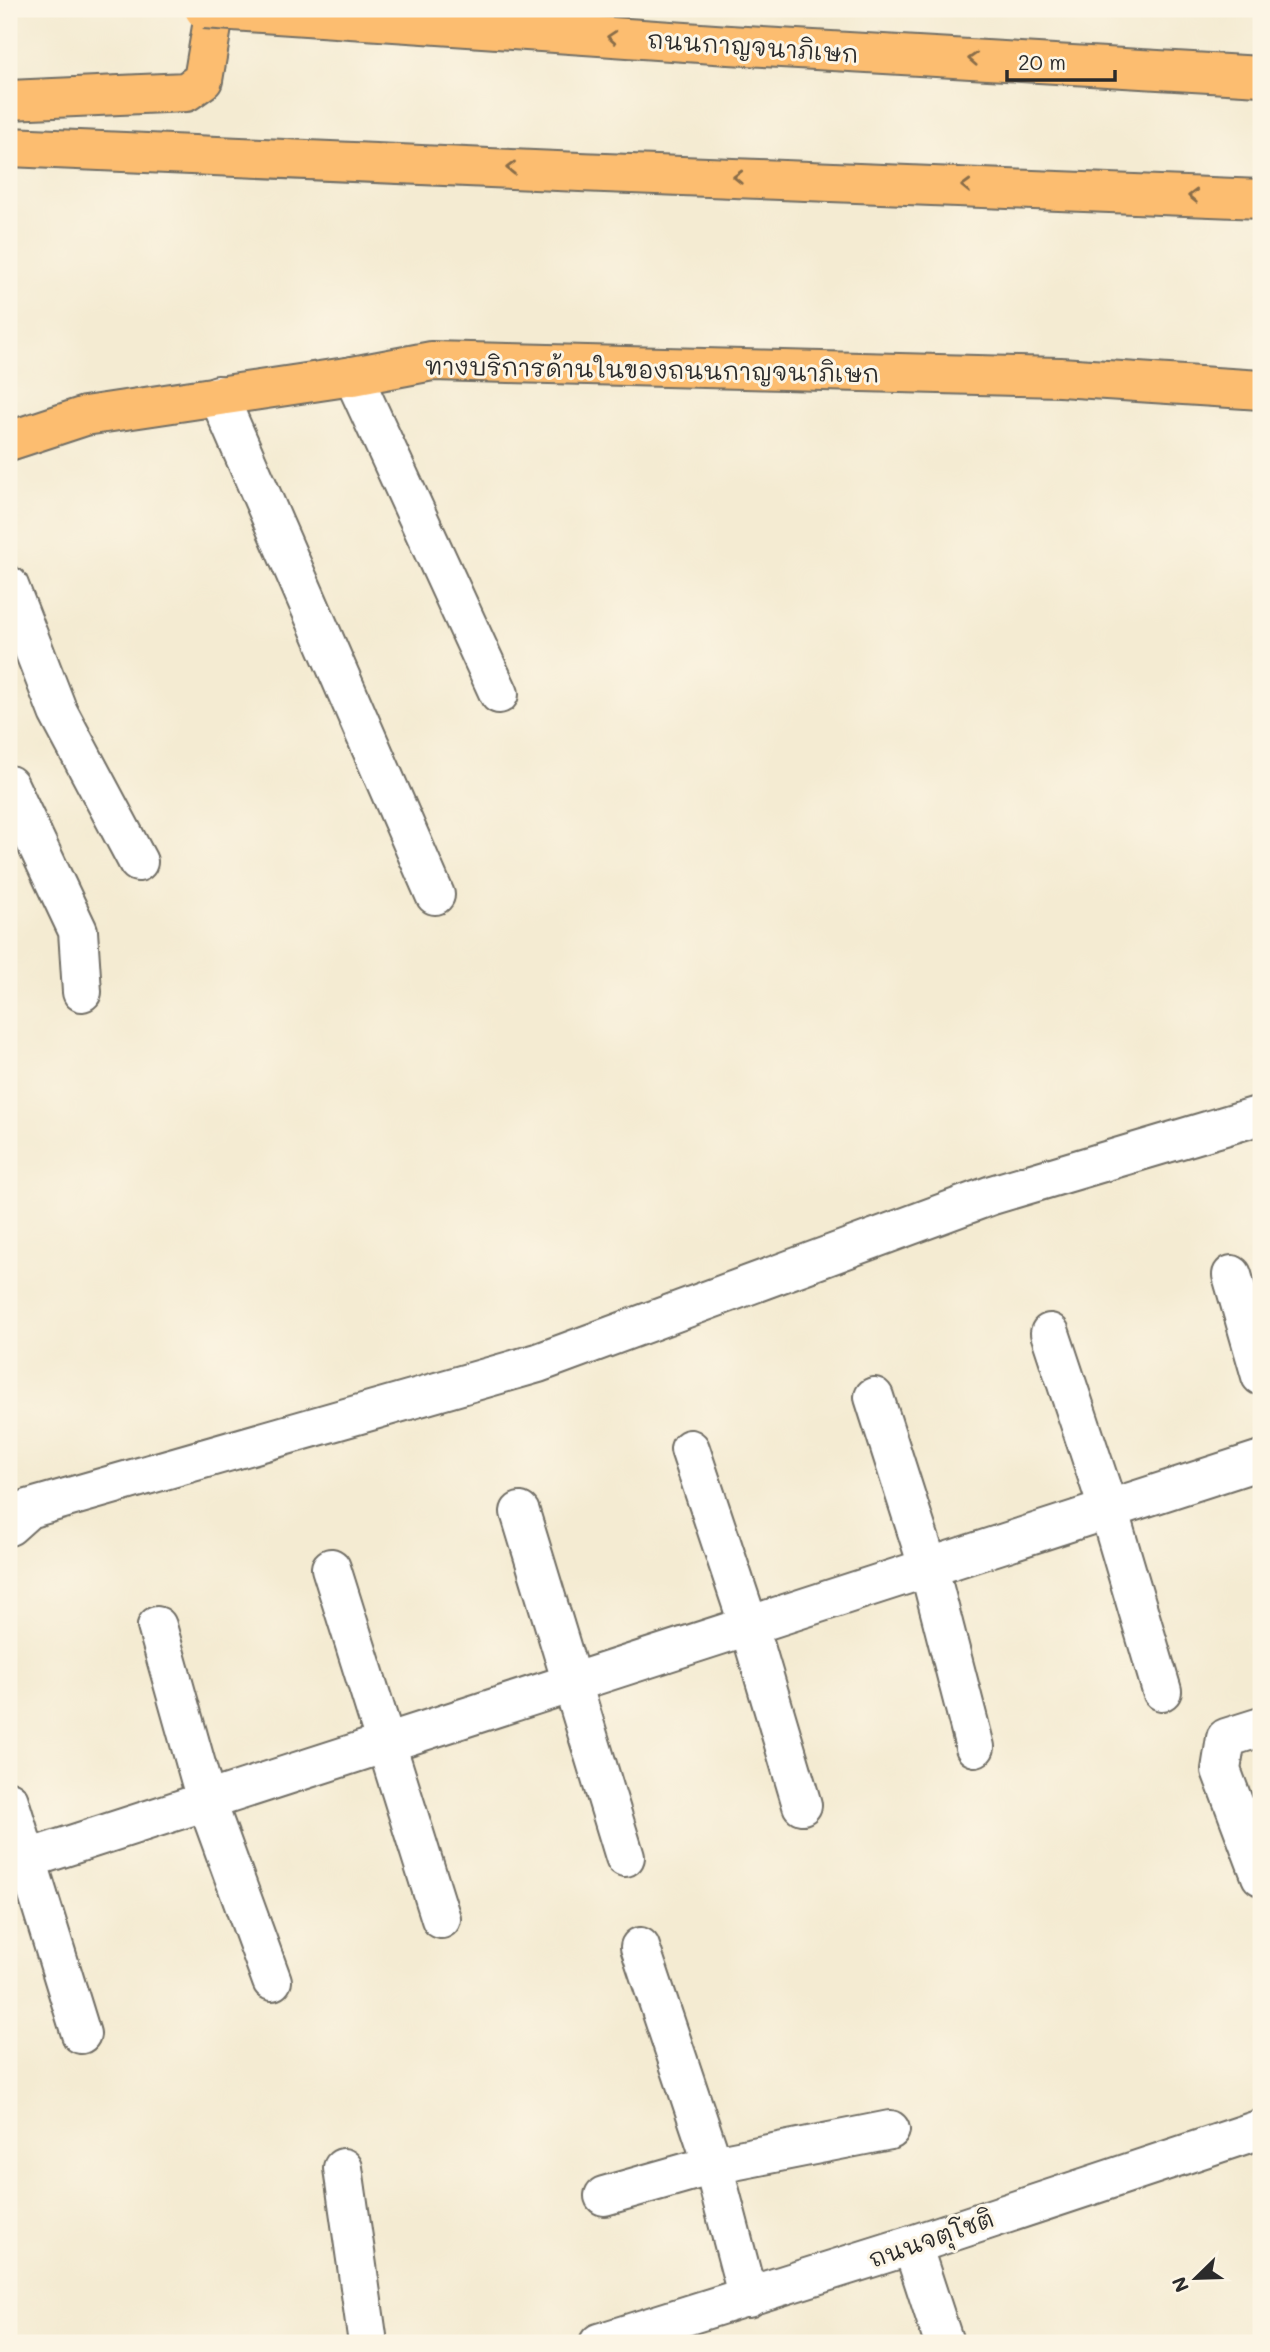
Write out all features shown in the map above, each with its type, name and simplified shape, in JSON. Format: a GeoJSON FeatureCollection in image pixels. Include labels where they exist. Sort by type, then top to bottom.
{"type":"FeatureCollection","features":[{"type":"Feature","properties":{"kind":"main road","name":"ถนนกาญจนาภิเษก"},"geometry":{"type":"LineString","coordinates":[[204,9],[729,45],[1261,76]]}},
{"type":"Feature","properties":{"kind":"main road"},"geometry":{"type":"LineString","coordinates":[[9,100],[186,92],[203,80],[215,9]]}},
{"type":"Feature","properties":{"kind":"main road"},"geometry":{"type":"LineString","coordinates":[[9,148],[345,164],[541,169],[1261,199]]}},
{"type":"Feature","properties":{"kind":"main road","name":"ทางบริการด้านในของถนนกาญจนาภิเษก"},"geometry":{"type":"LineString","coordinates":[[9,441],[85,416],[353,376],[432,361],[1060,377],[1261,390]]}},
{"type":"Feature","properties":{"kind":"street"},"geometry":{"type":"LineString","coordinates":[[353,376],[499,694]]}},
{"type":"Feature","properties":{"kind":"street"},"geometry":{"type":"LineString","coordinates":[[218,395],[435,895]]}},
{"type":"Feature","properties":{"kind":"street"},"geometry":{"type":"LineString","coordinates":[[9,586],[58,712],[138,862]]}},
{"type":"Feature","properties":{"kind":"street"},"geometry":{"type":"LineString","coordinates":[[9,785],[78,931],[82,992]]}},
{"type":"Feature","properties":{"kind":"street"},"geometry":{"type":"LineString","coordinates":[[9,1526],[28,1509],[538,1363],[992,1195],[1261,1115]]}},
{"type":"Feature","properties":{"kind":"street"},"geometry":{"type":"LineString","coordinates":[[1232,1275],[1261,1376]]}},
{"type":"Feature","properties":{"kind":"street"},"geometry":{"type":"LineString","coordinates":[[1050,1333],[1109,1510],[1162,1691]]}},
{"type":"Feature","properties":{"kind":"street"},"geometry":{"type":"LineString","coordinates":[[874,1397],[929,1569],[975,1747]]}},
{"type":"Feature","properties":{"kind":"street"},"geometry":{"type":"LineString","coordinates":[[690,1449],[749,1626],[802,1805]]}},
{"type":"Feature","properties":{"kind":"street"},"geometry":{"type":"LineString","coordinates":[[18,1862],[1261,1460]]}},
{"type":"Feature","properties":{"kind":"street"},"geometry":{"type":"LineString","coordinates":[[520,1512],[625,1857]]}},
{"type":"Feature","properties":{"kind":"street"},"geometry":{"type":"LineString","coordinates":[[331,1568],[441,1919]]}},
{"type":"Feature","properties":{"kind":"street"},"geometry":{"type":"LineString","coordinates":[[157,1626],[206,1800],[272,1981]]}},
{"type":"Feature","properties":{"kind":"street"},"geometry":{"type":"LineString","coordinates":[[1261,1727],[1226,1738],[1221,1770],[1261,1876]]}},
{"type":"Feature","properties":{"kind":"street"},"geometry":{"type":"LineString","coordinates":[[9,1801],[18,1862],[81,2034]]}},
{"type":"Feature","properties":{"kind":"street"},"geometry":{"type":"LineString","coordinates":[[640,1947],[713,2165],[748,2298]]}},
{"type":"Feature","properties":{"kind":"street","name":"ถนนจตุโชติ"},"geometry":{"type":"LineString","coordinates":[[599,2343],[912,2245],[1261,2129]]}},
{"type":"Feature","properties":{"kind":"street"},"geometry":{"type":"LineString","coordinates":[[604,2196],[713,2165],[890,2130]]}},
{"type":"Feature","properties":{"kind":"street"},"geometry":{"type":"LineString","coordinates":[[343,2168],[368,2343]]}},
{"type":"Feature","properties":{"kind":"street"},"geometry":{"type":"LineString","coordinates":[[912,2245],[944,2343]]}}]}
